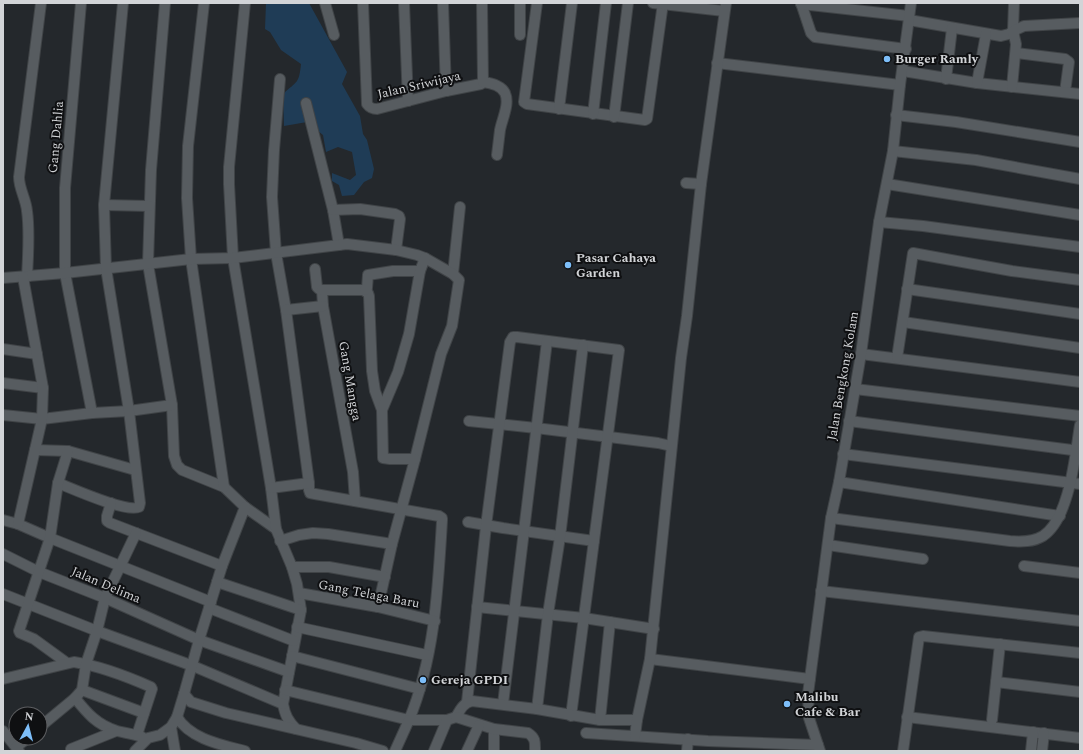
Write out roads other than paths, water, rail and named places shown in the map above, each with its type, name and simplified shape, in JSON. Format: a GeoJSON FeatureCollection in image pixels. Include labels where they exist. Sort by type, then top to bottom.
{"type":"FeatureCollection","features":[{"type":"Feature","properties":{"kind":"street"},"geometry":{"type":"LineString","coordinates":[[18,524],[42,419],[43,388],[25,277],[28,216],[19,184],[41,3]]}},
{"type":"Feature","properties":{"kind":"street","name":"Gang Dahlia"},"geometry":{"type":"LineString","coordinates":[[81,3],[65,188],[65,273],[92,413]]}},
{"type":"Feature","properties":{"kind":"street"},"geometry":{"type":"LineString","coordinates":[[58,484],[95,498],[132,509],[139,507],[140,503],[129,411],[106,268],[104,205],[123,3]]}},
{"type":"Feature","properties":{"kind":"street"},"geometry":{"type":"LineString","coordinates":[[165,3],[151,170],[148,264],[172,405],[174,456],[177,465],[182,470],[224,487],[245,507],[276,529]]}},
{"type":"Feature","properties":{"kind":"street"},"geometry":{"type":"LineString","coordinates":[[204,3],[188,146],[187,198],[191,259],[224,487]]}},
{"type":"Feature","properties":{"kind":"street"},"geometry":{"type":"LineString","coordinates":[[245,3],[229,167],[234,258],[276,529],[292,567],[299,593],[301,610],[283,704],[284,713],[296,729]]}},
{"type":"Feature","properties":{"kind":"street"},"geometry":{"type":"LineString","coordinates":[[325,3],[334,35]]}},
{"type":"Feature","properties":{"kind":"street","name":"Jalan Sriwijaya"},"geometry":{"type":"LineString","coordinates":[[363,3],[367,104],[369,107],[377,109],[408,100],[481,84],[483,82]]}},
{"type":"Feature","properties":{"kind":"street"},"geometry":{"type":"LineString","coordinates":[[404,3],[408,100]]}},
{"type":"Feature","properties":{"kind":"street"},"geometry":{"type":"LineString","coordinates":[[443,3],[446,91]]}},
{"type":"Feature","properties":{"kind":"street"},"geometry":{"type":"LineString","coordinates":[[482,3],[483,82],[502,88],[505,94],[506,103],[500,130],[497,155]]}},
{"type":"Feature","properties":{"kind":"street"},"geometry":{"type":"LineString","coordinates":[[520,3],[520,35]]}},
{"type":"Feature","properties":{"kind":"street"},"geometry":{"type":"LineString","coordinates":[[537,3],[524,102],[527,104],[559,109],[645,120],[647,119],[660,3],[725,7],[701,184],[671,446],[654,629],[650,659],[635,736]]}},
{"type":"Feature","properties":{"kind":"street"},"geometry":{"type":"LineString","coordinates":[[559,109],[572,3]]}},
{"type":"Feature","properties":{"kind":"street"},"geometry":{"type":"LineString","coordinates":[[593,114],[606,3]]}},
{"type":"Feature","properties":{"kind":"street"},"geometry":{"type":"LineString","coordinates":[[614,117],[628,3]]}},
{"type":"Feature","properties":{"kind":"street"},"geometry":{"type":"LineString","coordinates":[[906,49],[815,37],[811,33],[801,3],[909,18],[952,28],[1001,36],[1009,34],[1024,26],[1080,23]]}},
{"type":"Feature","properties":{"kind":"street","name":"Jalan Bengkong Kolam"},"geometry":{"type":"LineString","coordinates":[[817,748],[807,706],[821,591],[831,518],[839,482],[861,354],[880,222],[893,151],[896,115],[911,3]]}},
{"type":"Feature","properties":{"kind":"street"},"geometry":{"type":"LineString","coordinates":[[1012,87],[1016,53],[1016,44],[1013,31],[1014,3]]}},
{"type":"Feature","properties":{"kind":"street"},"geometry":{"type":"LineString","coordinates":[[946,79],[952,28]]}},
{"type":"Feature","properties":{"kind":"street"},"geometry":{"type":"LineString","coordinates":[[977,84],[986,34]]}},
{"type":"Feature","properties":{"kind":"street"},"geometry":{"type":"LineString","coordinates":[[1016,53],[1065,59],[1069,62],[1065,92]]}},
{"type":"Feature","properties":{"kind":"street"},"geometry":{"type":"LineString","coordinates":[[717,63],[900,85]]}},
{"type":"Feature","properties":{"kind":"street"},"geometry":{"type":"LineString","coordinates":[[902,71],[977,84],[1080,94]]}},
{"type":"Feature","properties":{"kind":"street"},"geometry":{"type":"LineString","coordinates":[[280,79],[272,197],[276,253],[286,310],[310,482],[310,493],[439,516],[442,518],[435,621],[420,689],[409,720],[395,751]]}},
{"type":"Feature","properties":{"kind":"street"},"geometry":{"type":"LineString","coordinates":[[306,103],[333,210],[338,245]]}},
{"type":"Feature","properties":{"kind":"street"},"geometry":{"type":"LineString","coordinates":[[896,115],[956,122],[1080,142]]}},
{"type":"Feature","properties":{"kind":"street"},"geometry":{"type":"LineString","coordinates":[[893,151],[976,160],[1080,179]]}},
{"type":"Feature","properties":{"kind":"street"},"geometry":{"type":"LineString","coordinates":[[686,182],[701,184]]}},
{"type":"Feature","properties":{"kind":"street"},"geometry":{"type":"LineString","coordinates":[[887,184],[1080,215]]}},
{"type":"Feature","properties":{"kind":"street"},"geometry":{"type":"LineString","coordinates":[[104,205],[149,206]]}},
{"type":"Feature","properties":{"kind":"street"},"geometry":{"type":"LineString","coordinates":[[453,274],[460,207]]}},
{"type":"Feature","properties":{"kind":"street"},"geometry":{"type":"LineString","coordinates":[[333,210],[360,209],[396,214],[400,219],[396,250]]}},
{"type":"Feature","properties":{"kind":"street"},"geometry":{"type":"LineString","coordinates":[[880,222],[923,226],[1080,247]]}},
{"type":"Feature","properties":{"kind":"street"},"geometry":{"type":"LineString","coordinates":[[3,278],[65,273],[191,259],[234,258],[355,244],[396,250],[425,258],[453,274],[460,283],[452,326],[441,354],[416,459],[392,544],[378,607]]}},
{"type":"Feature","properties":{"kind":"street"},"geometry":{"type":"LineString","coordinates":[[897,358],[913,253],[1080,280]]}},
{"type":"Feature","properties":{"kind":"street"},"geometry":{"type":"LineString","coordinates":[[382,410],[398,372],[409,334],[420,271],[425,258]]}},
{"type":"Feature","properties":{"kind":"street","name":"Gang Mangga"},"geometry":{"type":"LineString","coordinates":[[315,269],[317,287],[322,290],[323,306],[353,472],[355,501]]}},
{"type":"Feature","properties":{"kind":"street"},"geometry":{"type":"LineString","coordinates":[[365,290],[368,275],[393,271],[420,271]]}},
{"type":"Feature","properties":{"kind":"street"},"geometry":{"type":"LineString","coordinates":[[907,288],[1080,314]]}},
{"type":"Feature","properties":{"kind":"street"},"geometry":{"type":"LineString","coordinates":[[322,290],[365,290]]}},
{"type":"Feature","properties":{"kind":"street"},"geometry":{"type":"LineString","coordinates":[[365,290],[370,296],[372,371],[375,391],[382,410],[383,458],[416,459]]}},
{"type":"Feature","properties":{"kind":"street"},"geometry":{"type":"LineString","coordinates":[[286,310],[323,306]]}},
{"type":"Feature","properties":{"kind":"street"},"geometry":{"type":"LineString","coordinates":[[903,322],[1080,348]]}},
{"type":"Feature","properties":{"kind":"street"},"geometry":{"type":"LineString","coordinates":[[467,702],[486,526],[511,339],[517,337],[583,345],[619,350],[571,716]]}},
{"type":"Feature","properties":{"kind":"street"},"geometry":{"type":"LineString","coordinates":[[503,704],[547,341]]}},
{"type":"Feature","properties":{"kind":"street"},"geometry":{"type":"LineString","coordinates":[[537,709],[548,614],[560,537],[583,345]]}},
{"type":"Feature","properties":{"kind":"street"},"geometry":{"type":"LineString","coordinates":[[3,349],[37,354]]}},
{"type":"Feature","properties":{"kind":"street"},"geometry":{"type":"LineString","coordinates":[[861,354],[1080,382]]}},
{"type":"Feature","properties":{"kind":"street"},"geometry":{"type":"LineString","coordinates":[[3,382],[43,388]]}},
{"type":"Feature","properties":{"kind":"street"},"geometry":{"type":"LineString","coordinates":[[855,389],[1080,416]]}},
{"type":"Feature","properties":{"kind":"street"},"geometry":{"type":"LineString","coordinates":[[3,416],[42,419],[92,413],[129,411],[172,405]]}},
{"type":"Feature","properties":{"kind":"street"},"geometry":{"type":"LineString","coordinates":[[469,421],[572,432],[671,446]]}},
{"type":"Feature","properties":{"kind":"street"},"geometry":{"type":"LineString","coordinates":[[849,421],[1078,450]]}},
{"type":"Feature","properties":{"kind":"street"},"geometry":{"type":"LineString","coordinates":[[831,518],[1020,542],[1033,540],[1044,535],[1060,516],[1075,483],[1080,425]]}},
{"type":"Feature","properties":{"kind":"street"},"geometry":{"type":"LineString","coordinates":[[34,450],[68,451],[136,470]]}},
{"type":"Feature","properties":{"kind":"street"},"geometry":{"type":"LineString","coordinates":[[67,663],[34,639],[20,633],[19,628],[50,538],[58,484],[68,451]]}},
{"type":"Feature","properties":{"kind":"street"},"geometry":{"type":"LineString","coordinates":[[843,454],[1075,483]]}},
{"type":"Feature","properties":{"kind":"street"},"geometry":{"type":"LineString","coordinates":[[270,488],[310,482]]}},
{"type":"Feature","properties":{"kind":"street"},"geometry":{"type":"LineString","coordinates":[[839,482],[1060,516]]}},
{"type":"Feature","properties":{"kind":"street"},"geometry":{"type":"LineString","coordinates":[[112,503],[107,516],[107,521],[222,566]]}},
{"type":"Feature","properties":{"kind":"street"},"geometry":{"type":"LineString","coordinates":[[78,694],[86,711],[95,720],[116,731],[148,738],[160,735],[171,726],[177,717],[222,566],[245,507]]}},
{"type":"Feature","properties":{"kind":"street"},"geometry":{"type":"LineString","coordinates":[[3,520],[18,524],[294,641]]}},
{"type":"Feature","properties":{"kind":"street"},"geometry":{"type":"LineString","coordinates":[[468,522],[486,526],[594,541]]}},
{"type":"Feature","properties":{"kind":"street"},"geometry":{"type":"LineString","coordinates":[[48,720],[78,694],[97,631],[105,598],[136,533]]}},
{"type":"Feature","properties":{"kind":"street"},"geometry":{"type":"LineString","coordinates":[[280,540],[313,533],[392,544]]}},
{"type":"Feature","properties":{"kind":"street"},"geometry":{"type":"LineString","coordinates":[[828,545],[923,559]]}},
{"type":"Feature","properties":{"kind":"street","name":"Jalan Delima"},"geometry":{"type":"LineString","coordinates":[[3,554],[39,572],[105,598],[199,640],[289,672]]}},
{"type":"Feature","properties":{"kind":"street"},"geometry":{"type":"LineString","coordinates":[[1024,566],[1080,573]]}},
{"type":"Feature","properties":{"kind":"street"},"geometry":{"type":"LineString","coordinates":[[292,567],[329,567],[385,577]]}},
{"type":"Feature","properties":{"kind":"street"},"geometry":{"type":"LineString","coordinates":[[217,582],[301,610]]}},
{"type":"Feature","properties":{"kind":"street"},"geometry":{"type":"LineString","coordinates":[[821,591],[1080,621]]}},
{"type":"Feature","properties":{"kind":"street","name":"Gang Telaga Baru"},"geometry":{"type":"LineString","coordinates":[[299,593],[378,607],[435,621]]}},
{"type":"Feature","properties":{"kind":"street"},"geometry":{"type":"LineString","coordinates":[[3,594],[192,666],[283,704]]}},
{"type":"Feature","properties":{"kind":"street"},"geometry":{"type":"LineString","coordinates":[[477,607],[584,618],[654,629]]}},
{"type":"Feature","properties":{"kind":"street"},"geometry":{"type":"LineString","coordinates":[[600,720],[610,622]]}},
{"type":"Feature","properties":{"kind":"street"},"geometry":{"type":"LineString","coordinates":[[297,627],[427,655]]}},
{"type":"Feature","properties":{"kind":"street"},"geometry":{"type":"LineString","coordinates":[[903,751],[918,637],[923,636],[1080,653]]}},
{"type":"Feature","properties":{"kind":"street"},"geometry":{"type":"LineString","coordinates":[[992,720],[1000,644]]}},
{"type":"Feature","properties":{"kind":"street"},"geometry":{"type":"LineString","coordinates":[[292,656],[420,689]]}},
{"type":"Feature","properties":{"kind":"street"},"geometry":{"type":"LineString","coordinates":[[650,659],[810,679]]}},
{"type":"Feature","properties":{"kind":"street"},"geometry":{"type":"LineString","coordinates":[[3,679],[74,662],[86,664],[151,686],[152,689],[137,735]]}},
{"type":"Feature","properties":{"kind":"street"},"geometry":{"type":"LineString","coordinates":[[996,682],[1080,692]]}},
{"type":"Feature","properties":{"kind":"street"},"geometry":{"type":"LineString","coordinates":[[285,690],[409,720],[451,719],[494,729],[528,733],[533,736],[535,740],[534,751]]}},
{"type":"Feature","properties":{"kind":"street"},"geometry":{"type":"LineString","coordinates":[[78,694],[144,713]]}},
{"type":"Feature","properties":{"kind":"street"},"geometry":{"type":"LineString","coordinates":[[184,694],[191,702],[226,713],[356,743],[383,751]]}},
{"type":"Feature","properties":{"kind":"street"},"geometry":{"type":"LineString","coordinates":[[434,751],[451,719],[467,702],[472,701],[537,709],[600,720],[637,720]]}},
{"type":"Feature","properties":{"kind":"street"},"geometry":{"type":"LineString","coordinates":[[177,717],[180,723],[204,738],[218,744],[245,751]]}},
{"type":"Feature","properties":{"kind":"street"},"geometry":{"type":"LineString","coordinates":[[907,717],[1080,738]]}},
{"type":"Feature","properties":{"kind":"street"},"geometry":{"type":"LineString","coordinates":[[467,751],[479,725]]}},
{"type":"Feature","properties":{"kind":"street"},"geometry":{"type":"LineString","coordinates":[[171,726],[175,751]]}},
{"type":"Feature","properties":{"kind":"street"},"geometry":{"type":"LineString","coordinates":[[494,729],[494,751]]}},
{"type":"Feature","properties":{"kind":"street"},"geometry":{"type":"LineString","coordinates":[[71,749],[116,731]]}},
{"type":"Feature","properties":{"kind":"street"},"geometry":{"type":"LineString","coordinates":[[1031,751],[1033,732]]}},
{"type":"Feature","properties":{"kind":"street"},"geometry":{"type":"LineString","coordinates":[[3,733],[18,749]]}},
{"type":"Feature","properties":{"kind":"street"},"geometry":{"type":"LineString","coordinates":[[586,733],[817,748]]}},
{"type":"Feature","properties":{"kind":"street"},"geometry":{"type":"LineString","coordinates":[[1042,751],[1044,733]]}},
{"type":"Feature","properties":{"kind":"street"},"geometry":{"type":"LineString","coordinates":[[135,751],[148,738]]}},
{"type":"Feature","properties":{"kind":"street"},"geometry":{"type":"LineString","coordinates":[[687,751],[688,739]]}},
{"type":"Feature","properties":{"kind":"place","name":"Burger Ramly"},"geometry":{"type":"Point","coordinates":[887,59]}},
{"type":"Feature","properties":{"kind":"place","name":"Pasar Cahaya Garden"},"geometry":{"type":"Point","coordinates":[568,265]}},
{"type":"Feature","properties":{"kind":"place","name":"Gereja GPDI"},"geometry":{"type":"Point","coordinates":[423,680]}},
{"type":"Feature","properties":{"kind":"place","name":"Malibu Cafe & Bar"},"geometry":{"type":"Point","coordinates":[787,704]}}]}
